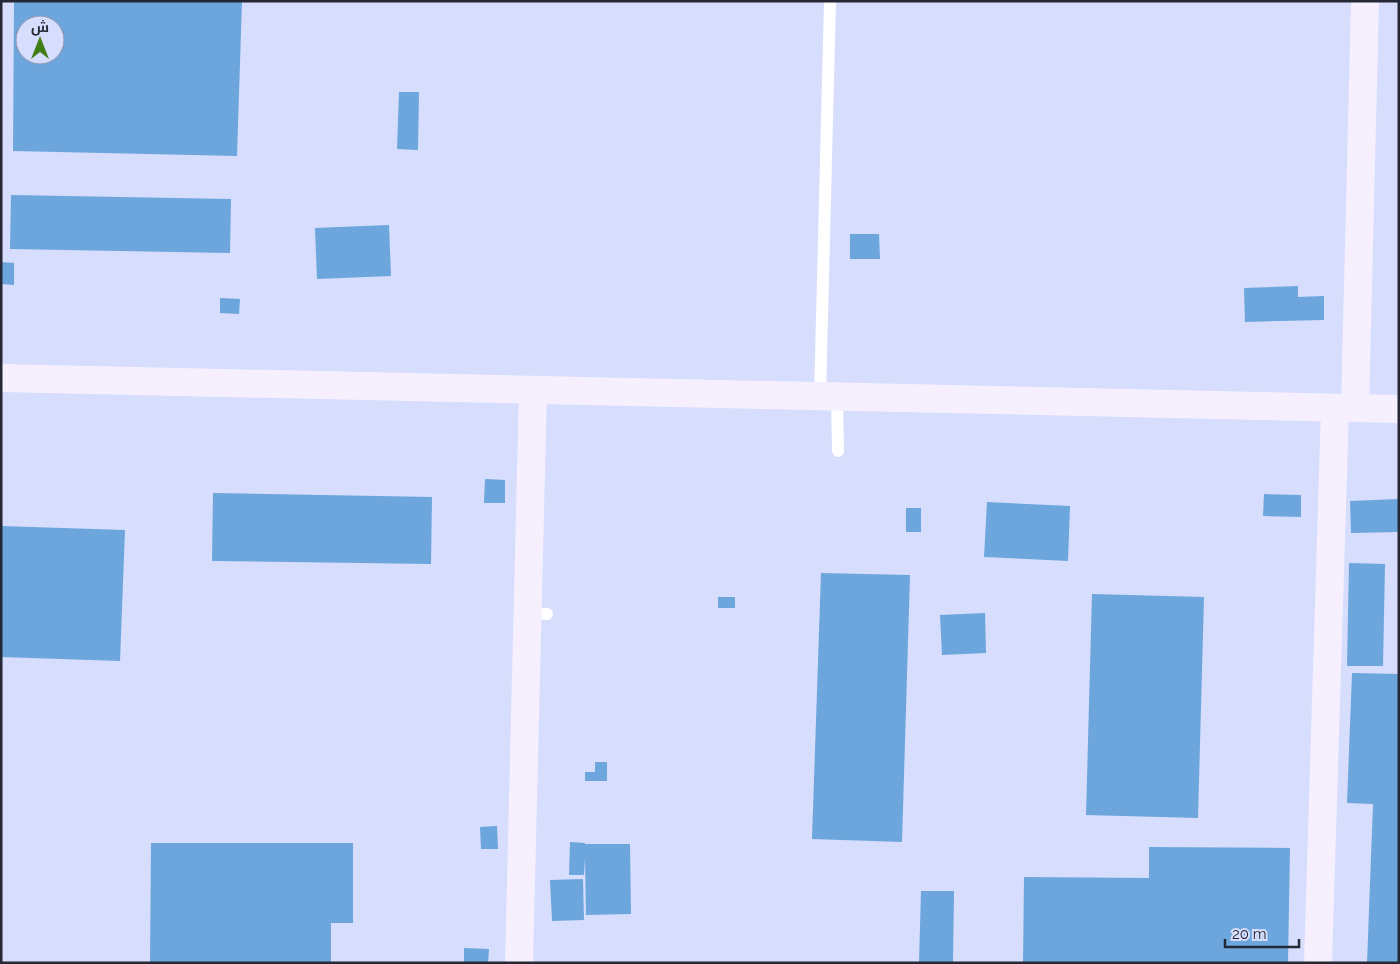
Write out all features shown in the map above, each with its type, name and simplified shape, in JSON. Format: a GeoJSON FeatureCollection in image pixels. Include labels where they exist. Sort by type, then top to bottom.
{"type":"FeatureCollection","features":[{"type":"Feature","properties":{"kind":"street"},"geometry":{"type":"LineString","coordinates":[[1318,963],[1365,1]]}},
{"type":"Feature","properties":{"kind":"street"},"geometry":{"type":"LineString","coordinates":[[1,378],[1399,409]]}},
{"type":"Feature","properties":{"kind":"street"},"geometry":{"type":"LineString","coordinates":[[519,963],[537,614],[533,390]]}},
{"type":"Feature","properties":{"kind":"lane"},"geometry":{"type":"LineString","coordinates":[[830,1],[829,397],[838,451]]}},
{"type":"Feature","properties":{"kind":"building"},"geometry":{"type":"Polygon","coordinates":[[[14,1],[242,1],[237,156],[13,151],[14,1]]]}},
{"type":"Feature","properties":{"kind":"building"},"geometry":{"type":"Polygon","coordinates":[[[399,92],[419,92],[418,150],[397,149],[399,92]]]}},
{"type":"Feature","properties":{"kind":"building"},"geometry":{"type":"Polygon","coordinates":[[[11,195],[231,199],[230,253],[10,249],[11,195]]]}},
{"type":"Feature","properties":{"kind":"building"},"geometry":{"type":"Polygon","coordinates":[[[389,225],[391,276],[317,279],[315,228],[389,225]]]}},
{"type":"Feature","properties":{"kind":"building"},"geometry":{"type":"Polygon","coordinates":[[[850,234],[879,234],[880,259],[850,259],[850,234]]]}},
{"type":"Feature","properties":{"kind":"building"},"geometry":{"type":"Polygon","coordinates":[[[1,262],[14,263],[14,285],[1,284],[1,262]]]}},
{"type":"Feature","properties":{"kind":"building"},"geometry":{"type":"Polygon","coordinates":[[[1298,286],[1298,297],[1324,296],[1324,320],[1245,322],[1244,288],[1298,286]]]}},
{"type":"Feature","properties":{"kind":"building"},"geometry":{"type":"Polygon","coordinates":[[[220,298],[240,299],[239,314],[220,313],[220,298]]]}},
{"type":"Feature","properties":{"kind":"building"},"geometry":{"type":"Polygon","coordinates":[[[485,479],[505,480],[505,503],[484,503],[485,479]]]}},
{"type":"Feature","properties":{"kind":"building"},"geometry":{"type":"Polygon","coordinates":[[[213,493],[432,497],[431,564],[212,561],[213,493]]]}},
{"type":"Feature","properties":{"kind":"building"},"geometry":{"type":"Polygon","coordinates":[[[1264,494],[1301,495],[1301,517],[1263,516],[1264,494]]]}},
{"type":"Feature","properties":{"kind":"building"},"geometry":{"type":"Polygon","coordinates":[[[1398,499],[1399,532],[1351,533],[1350,501],[1398,499]]]}},
{"type":"Feature","properties":{"kind":"building"},"geometry":{"type":"Polygon","coordinates":[[[987,502],[1070,506],[1068,561],[984,557],[987,502]]]}},
{"type":"Feature","properties":{"kind":"building"},"geometry":{"type":"Polygon","coordinates":[[[906,508],[921,508],[921,532],[906,532],[906,508]]]}},
{"type":"Feature","properties":{"kind":"building"},"geometry":{"type":"Polygon","coordinates":[[[1,526],[125,530],[120,661],[1,657],[1,526]]]}},
{"type":"Feature","properties":{"kind":"building"},"geometry":{"type":"Polygon","coordinates":[[[1349,563],[1385,564],[1383,666],[1347,666],[1349,563]]]}},
{"type":"Feature","properties":{"kind":"building"},"geometry":{"type":"Polygon","coordinates":[[[821,573],[910,575],[902,842],[812,839],[821,573]]]}},
{"type":"Feature","properties":{"kind":"building"},"geometry":{"type":"Polygon","coordinates":[[[1092,594],[1204,597],[1198,818],[1086,815],[1092,594]]]}},
{"type":"Feature","properties":{"kind":"building"},"geometry":{"type":"Polygon","coordinates":[[[718,597],[735,597],[735,608],[718,608],[718,597]]]}},
{"type":"Feature","properties":{"kind":"building"},"geometry":{"type":"Polygon","coordinates":[[[985,613],[986,653],[942,655],[940,615],[985,613]]]}},
{"type":"Feature","properties":{"kind":"building"},"geometry":{"type":"Polygon","coordinates":[[[1352,673],[1399,674],[1399,963],[1367,963],[1373,804],[1347,803],[1352,673]]]}},
{"type":"Feature","properties":{"kind":"building"},"geometry":{"type":"Polygon","coordinates":[[[595,762],[607,762],[607,781],[585,781],[585,772],[595,772],[595,762]]]}},
{"type":"Feature","properties":{"kind":"building"},"geometry":{"type":"Polygon","coordinates":[[[497,826],[498,849],[481,849],[480,827],[497,826]]]}},
{"type":"Feature","properties":{"kind":"building"},"geometry":{"type":"Polygon","coordinates":[[[570,842],[630,844],[631,914],[586,915],[585,858],[584,875],[569,875],[570,842]]]}},
{"type":"Feature","properties":{"kind":"building"},"geometry":{"type":"Polygon","coordinates":[[[151,843],[353,843],[353,923],[331,923],[331,963],[150,963],[151,843]]]}},
{"type":"Feature","properties":{"kind":"building"},"geometry":{"type":"Polygon","coordinates":[[[1149,847],[1290,848],[1288,963],[1023,963],[1024,877],[1149,878],[1149,847]]]}},
{"type":"Feature","properties":{"kind":"building"},"geometry":{"type":"Polygon","coordinates":[[[583,879],[584,920],[552,921],[550,880],[583,879]]]}},
{"type":"Feature","properties":{"kind":"building"},"geometry":{"type":"Polygon","coordinates":[[[921,891],[954,891],[953,963],[919,963],[921,891]]]}},
{"type":"Feature","properties":{"kind":"building"},"geometry":{"type":"Polygon","coordinates":[[[464,948],[489,949],[488,963],[464,963],[464,948]]]}}]}
